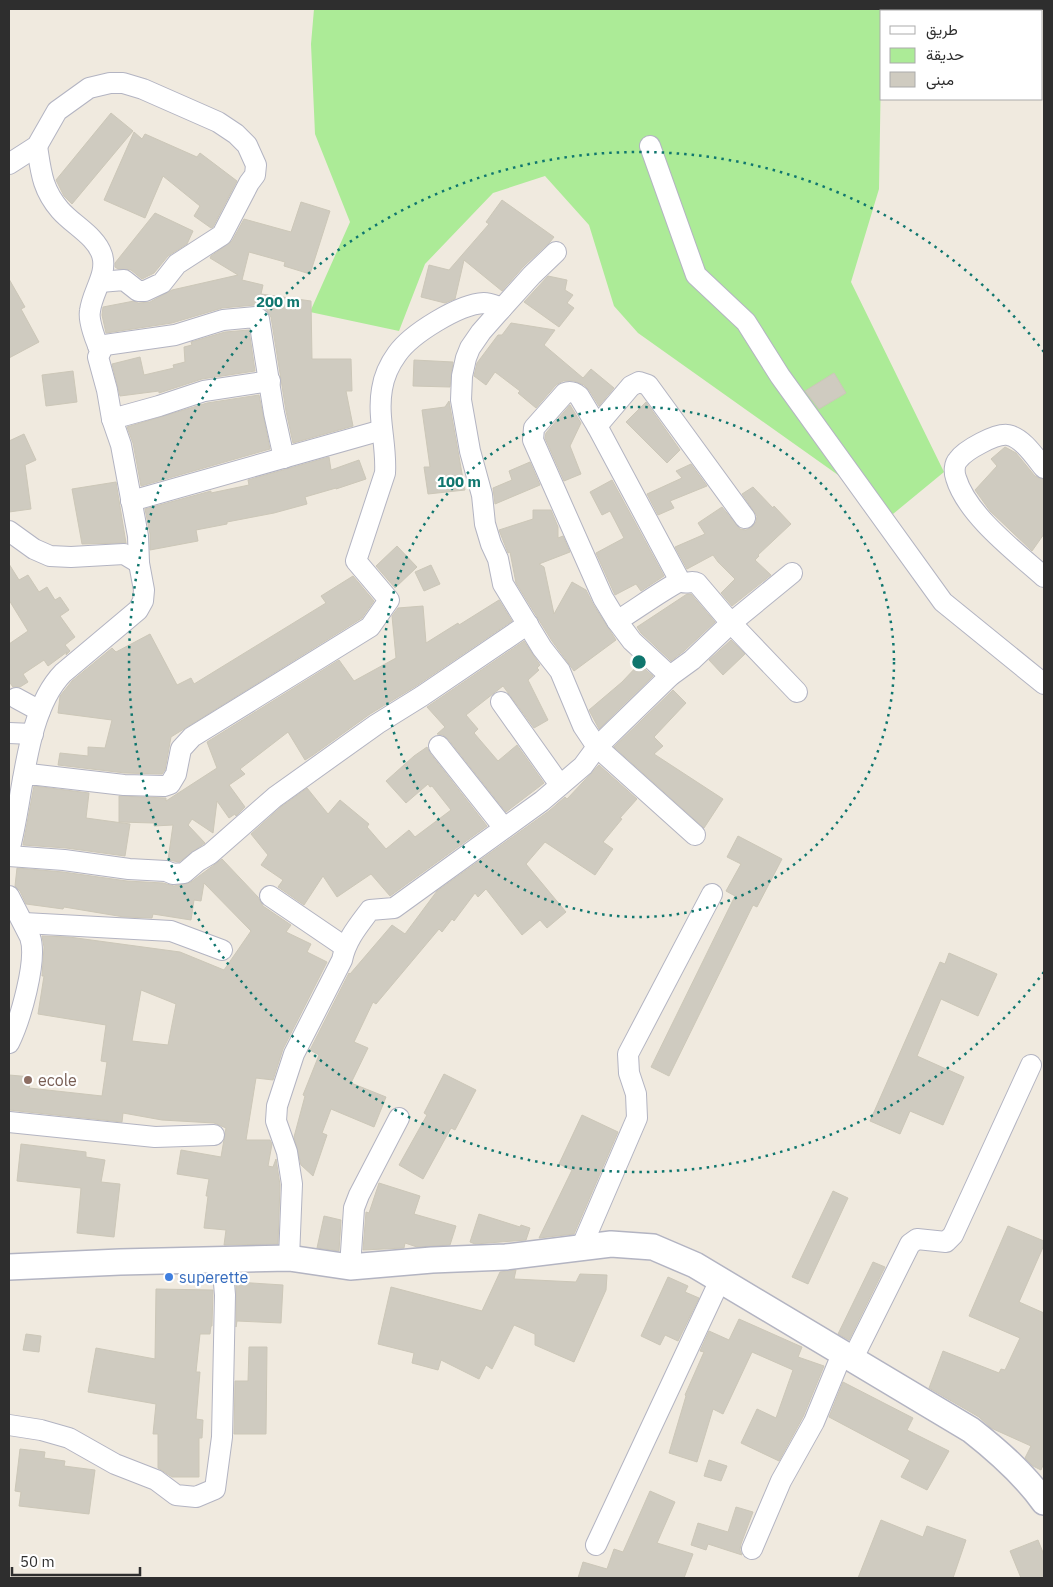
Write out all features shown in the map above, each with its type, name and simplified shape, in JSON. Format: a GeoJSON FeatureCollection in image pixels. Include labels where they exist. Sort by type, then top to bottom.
{"type":"FeatureCollection","features":[{"type":"Feature","properties":{"kind":"street"},"geometry":{"type":"LineString","coordinates":[[9,164],[36,146],[57,111],[89,88],[116,82],[143,89],[218,122],[236,134],[247,145],[255,160],[256,175],[249,183],[222,235],[177,264],[162,283],[145,290],[138,291],[124,280],[100,282]]}},
{"type":"Feature","properties":{"kind":"street"},"geometry":{"type":"LineString","coordinates":[[9,851],[17,787],[40,711],[56,680],[140,607],[144,590],[139,563],[138,536],[122,445],[112,419],[107,390],[98,357],[101,351],[89,312],[100,282],[103,262],[98,246],[60,210],[44,186],[36,146]]}},
{"type":"Feature","properties":{"kind":"street"},"geometry":{"type":"LineString","coordinates":[[650,146],[696,275],[746,322],[780,376],[943,602],[1044,684]]}},
{"type":"Feature","properties":{"kind":"street"},"geometry":{"type":"LineString","coordinates":[[556,252],[532,275],[481,332],[470,348],[462,376],[461,400],[470,451],[482,495],[485,524],[498,560],[503,584],[542,648],[560,671],[583,726],[597,747],[694,835]]}},
{"type":"Feature","properties":{"kind":"street"},"geometry":{"type":"LineString","coordinates":[[17,787],[29,774],[124,785],[164,786],[170,784],[176,774],[181,748],[197,733],[370,627],[389,600],[356,562],[385,472],[386,460],[380,406],[386,375],[398,353],[408,343],[444,316],[478,304],[492,304],[502,308]]}},
{"type":"Feature","properties":{"kind":"street"},"geometry":{"type":"LineString","coordinates":[[98,346],[175,335],[222,320],[256,316],[259,319],[274,413],[284,458]]}},
{"type":"Feature","properties":{"kind":"street"},"geometry":{"type":"LineString","coordinates":[[112,419],[204,391],[270,381]]}},
{"type":"Feature","properties":{"kind":"street"},"geometry":{"type":"LineString","coordinates":[[597,426],[631,386],[640,382],[648,385],[745,518]]}},
{"type":"Feature","properties":{"kind":"street"},"geometry":{"type":"LineString","coordinates":[[670,676],[632,641],[603,598],[532,436],[537,424],[565,393],[572,392],[579,396],[680,581],[685,584],[698,583],[731,623],[797,692]]}},
{"type":"Feature","properties":{"kind":"street"},"geometry":{"type":"LineString","coordinates":[[131,501],[382,430]]}},
{"type":"Feature","properties":{"kind":"street"},"geometry":{"type":"LineString","coordinates":[[1044,468],[1024,445],[1009,435],[990,439],[970,450],[957,460],[955,467],[955,478],[965,497],[982,520],[1044,577]]}},
{"type":"Feature","properties":{"kind":"street"},"geometry":{"type":"LineString","coordinates":[[9,530],[34,549],[50,556],[70,557],[124,554],[139,563]]}},
{"type":"Feature","properties":{"kind":"street"},"geometry":{"type":"LineString","coordinates":[[289,1258],[291,1174],[287,1152],[276,1120],[277,1106],[294,1054],[310,1019],[342,960],[345,947],[370,910],[394,908],[542,801],[583,766],[597,747],[670,676],[692,660],[731,623],[792,573]]}},
{"type":"Feature","properties":{"kind":"street"},"geometry":{"type":"LineString","coordinates":[[617,621],[680,581]]}},
{"type":"Feature","properties":{"kind":"street"},"geometry":{"type":"LineString","coordinates":[[9,856],[166,871],[173,874],[184,873],[210,854],[282,791],[377,724],[422,696],[528,624]]}},
{"type":"Feature","properties":{"kind":"street"},"geometry":{"type":"LineString","coordinates":[[11,695],[40,711]]}},
{"type":"Feature","properties":{"kind":"street"},"geometry":{"type":"LineString","coordinates":[[501,702],[560,785]]}},
{"type":"Feature","properties":{"kind":"street"},"geometry":{"type":"LineString","coordinates":[[9,733],[33,734]]}},
{"type":"Feature","properties":{"kind":"street"},"geometry":{"type":"LineString","coordinates":[[439,746],[504,828]]}},
{"type":"Feature","properties":{"kind":"street"},"geometry":{"type":"LineString","coordinates":[[581,1248],[637,1118],[636,1094],[629,1073],[628,1054],[712,894]]}},
{"type":"Feature","properties":{"kind":"street"},"geometry":{"type":"LineString","coordinates":[[270,896],[345,947]]}},
{"type":"Feature","properties":{"kind":"street"},"geometry":{"type":"LineString","coordinates":[[15,910],[171,931],[222,950]]}},
{"type":"Feature","properties":{"kind":"street"},"geometry":{"type":"LineString","coordinates":[[9,1043],[14,1032],[31,969],[33,943],[15,910]]}},
{"type":"Feature","properties":{"kind":"street"},"geometry":{"type":"LineString","coordinates":[[752,1549],[781,1481],[910,1244],[917,1239],[946,1242],[952,1235],[1031,1065]]}},
{"type":"Feature","properties":{"kind":"street"},"geometry":{"type":"LineString","coordinates":[[350,1267],[354,1208],[399,1118]]}},
{"type":"Feature","properties":{"kind":"street"},"geometry":{"type":"LineString","coordinates":[[9,1122],[155,1137],[214,1136]]}},
{"type":"Feature","properties":{"kind":"street"},"geometry":{"type":"LineString","coordinates":[[9,1266],[289,1258],[350,1267],[432,1260],[506,1257],[611,1244],[652,1247],[695,1265],[972,1430],[1004,1456],[1034,1488],[1044,1502]]}},
{"type":"Feature","properties":{"kind":"street"},"geometry":{"type":"LineString","coordinates":[[9,1426],[41,1430],[69,1438],[115,1464],[156,1480],[176,1495],[196,1497],[215,1489],[222,1437],[225,1295],[222,1259]]}},
{"type":"Feature","properties":{"kind":"street"},"geometry":{"type":"LineString","coordinates":[[596,1545],[720,1280]]}},
{"type":"Feature","properties":{"kind":"green space"},"geometry":{"type":"Polygon","coordinates":[[[314,9],[880,9],[879,189],[851,282],[944,472],[893,514],[638,333],[614,306],[589,225],[545,176],[493,193],[425,264],[399,331],[310,312],[350,222],[315,134],[311,44],[314,9]]]}},
{"type":"Feature","properties":{"kind":"building"},"geometry":{"type":"Polygon","coordinates":[[[111,113],[133,131],[72,204],[64,196],[56,180],[111,113]]]}},
{"type":"Feature","properties":{"kind":"building"},"geometry":{"type":"Polygon","coordinates":[[[134,132],[142,139],[145,134],[197,157],[200,153],[237,181],[213,227],[211,228],[194,216],[200,206],[163,176],[145,218],[104,200],[134,132]]]}},
{"type":"Feature","properties":{"kind":"building"},"geometry":{"type":"Polygon","coordinates":[[[502,200],[554,237],[502,291],[464,260],[455,299],[445,303],[421,297],[429,265],[449,270],[489,224],[486,222],[502,200]]]}},
{"type":"Feature","properties":{"kind":"building"},"geometry":{"type":"Polygon","coordinates":[[[301,202],[330,211],[310,274],[284,266],[285,262],[249,252],[242,280],[263,285],[261,294],[311,301],[312,359],[351,359],[352,391],[346,391],[353,426],[293,443],[271,317],[266,309],[255,305],[222,308],[172,323],[106,333],[102,315],[103,307],[134,301],[138,303],[150,302],[172,290],[238,275],[210,258],[211,256],[232,241],[244,219],[291,232],[301,202]]]}},
{"type":"Feature","properties":{"kind":"building"},"geometry":{"type":"Polygon","coordinates":[[[155,213],[193,231],[187,244],[168,256],[154,273],[142,279],[131,270],[118,269],[115,267],[115,263],[155,213]]]}},
{"type":"Feature","properties":{"kind":"building"},"geometry":{"type":"Polygon","coordinates":[[[548,276],[567,280],[565,290],[573,295],[567,303],[574,308],[559,327],[524,302],[548,276]]]}},
{"type":"Feature","properties":{"kind":"building"},"geometry":{"type":"Polygon","coordinates":[[[9,279],[25,307],[21,309],[39,342],[9,358],[9,279]]]}},
{"type":"Feature","properties":{"kind":"building"},"geometry":{"type":"Polygon","coordinates":[[[511,323],[555,330],[544,345],[583,378],[591,369],[614,388],[599,406],[584,385],[574,381],[563,381],[556,385],[536,408],[518,393],[520,391],[495,372],[486,385],[474,376],[477,363],[498,335],[502,335],[511,323]]]}},
{"type":"Feature","properties":{"kind":"building"},"geometry":{"type":"Polygon","coordinates":[[[249,330],[255,371],[202,379],[159,393],[159,391],[120,396],[112,364],[140,357],[144,375],[174,368],[173,365],[185,362],[184,347],[192,345],[191,342],[225,332],[249,330]]]}},
{"type":"Feature","properties":{"kind":"building"},"geometry":{"type":"Polygon","coordinates":[[[414,360],[453,362],[450,387],[413,386],[414,360]]]}},
{"type":"Feature","properties":{"kind":"building"},"geometry":{"type":"Polygon","coordinates":[[[73,371],[77,402],[46,406],[42,375],[73,371]]]}},
{"type":"Feature","properties":{"kind":"building"},"geometry":{"type":"Polygon","coordinates":[[[834,373],[846,393],[819,409],[805,391],[834,373]]]}},
{"type":"Feature","properties":{"kind":"building"},"geometry":{"type":"Polygon","coordinates":[[[259,395],[270,449],[141,486],[133,443],[127,427],[207,403],[259,395]]]}},
{"type":"Feature","properties":{"kind":"building"},"geometry":{"type":"Polygon","coordinates":[[[449,401],[465,490],[428,494],[424,467],[430,467],[422,410],[445,407],[449,401]]]}},
{"type":"Feature","properties":{"kind":"building"},"geometry":{"type":"Polygon","coordinates":[[[646,402],[680,450],[667,463],[626,422],[646,402]]]}},
{"type":"Feature","properties":{"kind":"building"},"geometry":{"type":"Polygon","coordinates":[[[570,405],[581,423],[570,446],[581,474],[564,481],[545,438],[546,433],[570,405]]]}},
{"type":"Feature","properties":{"kind":"building"},"geometry":{"type":"Polygon","coordinates":[[[24,434],[36,460],[25,465],[31,509],[9,512],[9,441],[24,434]]]}},
{"type":"Feature","properties":{"kind":"building"},"geometry":{"type":"Polygon","coordinates":[[[1005,447],[1016,453],[1035,476],[1044,480],[1044,534],[1032,551],[990,511],[975,490],[997,466],[991,459],[1005,447]]]}},
{"type":"Feature","properties":{"kind":"building"},"geometry":{"type":"Polygon","coordinates":[[[329,457],[331,470],[359,460],[366,479],[305,497],[307,504],[196,530],[198,541],[150,550],[150,534],[145,509],[211,491],[211,493],[249,485],[248,480],[329,457]]]}},
{"type":"Feature","properties":{"kind":"building"},"geometry":{"type":"Polygon","coordinates":[[[530,462],[540,485],[495,504],[493,488],[512,480],[509,471],[530,462]]]}},
{"type":"Feature","properties":{"kind":"building"},"geometry":{"type":"Polygon","coordinates":[[[691,464],[707,486],[670,501],[674,508],[658,515],[647,494],[682,478],[676,471],[691,464]]]}},
{"type":"Feature","properties":{"kind":"building"},"geometry":{"type":"Polygon","coordinates":[[[612,480],[664,576],[641,591],[636,584],[615,595],[596,553],[624,538],[610,511],[602,515],[590,492],[612,480]]]}},
{"type":"Feature","properties":{"kind":"building"},"geometry":{"type":"Polygon","coordinates":[[[116,482],[126,543],[82,544],[72,489],[116,482]]]}},
{"type":"Feature","properties":{"kind":"building"},"geometry":{"type":"Polygon","coordinates":[[[753,487],[791,524],[755,560],[771,575],[732,606],[721,593],[735,579],[713,555],[687,569],[675,547],[705,534],[698,523],[722,507],[740,529],[746,530],[752,527],[756,522],[757,516],[742,494],[753,487]]]}},
{"type":"Feature","properties":{"kind":"building"},"geometry":{"type":"Polygon","coordinates":[[[533,510],[551,510],[558,527],[558,538],[563,536],[570,552],[539,564],[544,567],[554,614],[572,582],[586,590],[616,640],[574,671],[552,641],[516,583],[510,552],[508,553],[499,530],[533,519],[533,510]]]}},
{"type":"Feature","properties":{"kind":"building"},"geometry":{"type":"Polygon","coordinates":[[[397,546],[417,567],[395,588],[376,566],[397,546]]]}},
{"type":"Feature","properties":{"kind":"building"},"geometry":{"type":"Polygon","coordinates":[[[9,564],[19,580],[28,575],[39,592],[47,587],[55,600],[60,597],[69,610],[60,616],[75,637],[65,645],[70,651],[66,655],[67,652],[48,666],[44,660],[23,674],[28,682],[20,687],[13,687],[9,684],[9,644],[28,631],[9,600],[9,564]]]}},
{"type":"Feature","properties":{"kind":"building"},"geometry":{"type":"Polygon","coordinates":[[[431,565],[440,584],[424,591],[415,572],[431,565]]]}},
{"type":"Feature","properties":{"kind":"building"},"geometry":{"type":"Polygon","coordinates":[[[353,576],[374,601],[362,618],[171,737],[165,770],[162,774],[125,773],[58,765],[60,753],[88,756],[88,747],[105,748],[112,720],[58,713],[60,696],[72,681],[112,648],[116,652],[150,634],[177,685],[191,678],[194,684],[326,603],[321,596],[353,576]]]}},
{"type":"Feature","properties":{"kind":"building"},"geometry":{"type":"Polygon","coordinates":[[[687,594],[691,594],[715,622],[671,661],[637,627],[687,594]]]}},
{"type":"Feature","properties":{"kind":"building"},"geometry":{"type":"Polygon","coordinates":[[[499,600],[512,621],[416,686],[370,714],[313,755],[305,760],[288,732],[240,769],[245,774],[229,785],[245,807],[236,816],[235,814],[229,818],[217,801],[213,833],[192,819],[188,825],[205,843],[179,862],[168,860],[173,825],[154,826],[154,823],[119,822],[119,796],[166,798],[166,801],[217,768],[207,742],[339,660],[354,681],[396,658],[392,616],[398,608],[423,606],[426,643],[499,600]]]}},
{"type":"Feature","properties":{"kind":"building"},"geometry":{"type":"Polygon","coordinates":[[[731,640],[745,654],[723,675],[709,660],[731,640]]]}},
{"type":"Feature","properties":{"kind":"building"},"geometry":{"type":"Polygon","coordinates":[[[524,641],[540,665],[537,668],[539,670],[528,680],[548,720],[534,728],[503,686],[466,715],[478,729],[474,733],[498,761],[517,745],[544,783],[506,812],[448,739],[443,735],[437,734],[445,727],[427,707],[524,641]]]}},
{"type":"Feature","properties":{"kind":"building"},"geometry":{"type":"Polygon","coordinates":[[[639,664],[653,676],[599,729],[589,710],[622,682],[639,664]]]}},
{"type":"Feature","properties":{"kind":"building"},"geometry":{"type":"Polygon","coordinates":[[[673,690],[686,703],[654,737],[663,746],[654,754],[723,799],[704,828],[614,747],[673,690]]]}},
{"type":"Feature","properties":{"kind":"building"},"geometry":{"type":"Polygon","coordinates":[[[427,747],[487,826],[390,896],[371,874],[337,897],[323,876],[304,905],[278,887],[283,880],[261,865],[268,855],[251,834],[282,806],[307,788],[328,814],[340,800],[369,824],[367,827],[386,849],[409,830],[415,837],[451,810],[432,786],[430,787],[428,784],[406,803],[386,781],[427,747]]]}},
{"type":"Feature","properties":{"kind":"building"},"geometry":{"type":"Polygon","coordinates":[[[599,765],[637,799],[620,818],[622,819],[603,842],[613,849],[595,875],[545,842],[526,864],[566,912],[547,928],[540,920],[522,935],[486,889],[478,897],[475,893],[454,921],[452,919],[442,932],[439,929],[376,1004],[373,1002],[354,1042],[368,1048],[351,1083],[386,1097],[374,1127],[331,1109],[322,1133],[327,1135],[313,1176],[301,1165],[294,1137],[305,1096],[303,1095],[319,1055],[310,1050],[349,973],[392,925],[405,934],[437,891],[549,811],[565,797],[567,799],[599,765]]]}},
{"type":"Feature","properties":{"kind":"building"},"geometry":{"type":"Polygon","coordinates":[[[34,786],[89,793],[86,818],[130,824],[125,856],[66,848],[23,845],[34,786]]]}},
{"type":"Feature","properties":{"kind":"building"},"geometry":{"type":"Polygon","coordinates":[[[738,836],[782,859],[757,907],[753,905],[669,1076],[651,1067],[735,896],[726,891],[741,864],[727,857],[738,836]]]}},
{"type":"Feature","properties":{"kind":"building"},"geometry":{"type":"Polygon","coordinates":[[[222,859],[258,897],[263,906],[291,925],[286,932],[311,944],[307,952],[327,962],[283,1049],[273,1080],[256,1078],[246,1140],[270,1140],[272,1144],[268,1166],[273,1167],[276,1159],[280,1185],[278,1244],[224,1245],[226,1230],[204,1228],[209,1179],[177,1174],[181,1150],[221,1157],[226,1128],[214,1123],[162,1120],[123,1113],[122,1122],[9,1110],[9,1075],[32,1077],[29,1088],[102,1096],[107,1062],[101,1061],[106,1025],[38,1014],[44,976],[42,976],[44,947],[42,936],[69,937],[180,952],[224,970],[251,931],[204,883],[201,901],[194,900],[191,920],[153,914],[152,918],[124,917],[64,907],[63,909],[26,904],[20,891],[15,886],[17,868],[127,881],[163,883],[174,886],[191,882],[222,859]],[[141,990],[132,1041],[168,1045],[176,1004],[141,990]]]}},
{"type":"Feature","properties":{"kind":"building"},"geometry":{"type":"Polygon","coordinates":[[[949,953],[997,974],[978,1016],[941,999],[917,1056],[964,1077],[943,1125],[910,1111],[900,1134],[870,1121],[940,962],[945,964],[949,953]]]}},
{"type":"Feature","properties":{"kind":"building"},"geometry":{"type":"Polygon","coordinates":[[[444,1074],[476,1090],[455,1130],[451,1128],[423,1179],[399,1165],[427,1115],[424,1113],[444,1074]]]}},
{"type":"Feature","properties":{"kind":"building"},"geometry":{"type":"Polygon","coordinates":[[[582,1115],[618,1132],[574,1234],[539,1238],[572,1170],[559,1164],[582,1115]]]}},
{"type":"Feature","properties":{"kind":"building"},"geometry":{"type":"Polygon","coordinates":[[[21,1144],[86,1152],[86,1157],[105,1160],[101,1182],[120,1184],[114,1237],[77,1233],[81,1188],[17,1181],[21,1144]]]}},
{"type":"Feature","properties":{"kind":"building"},"geometry":{"type":"Polygon","coordinates":[[[379,1183],[420,1196],[414,1214],[456,1226],[450,1245],[417,1247],[405,1243],[404,1248],[363,1250],[366,1212],[369,1213],[379,1183]]]}},
{"type":"Feature","properties":{"kind":"building"},"geometry":{"type":"Polygon","coordinates":[[[833,1191],[848,1198],[808,1284],[792,1277],[833,1191]]]}},
{"type":"Feature","properties":{"kind":"building"},"geometry":{"type":"Polygon","coordinates":[[[479,1214],[520,1227],[521,1225],[530,1228],[526,1240],[475,1244],[470,1242],[479,1214]]]}},
{"type":"Feature","properties":{"kind":"building"},"geometry":{"type":"Polygon","coordinates":[[[324,1216],[341,1220],[339,1251],[317,1248],[324,1216]]]}},
{"type":"Feature","properties":{"kind":"building"},"geometry":{"type":"Polygon","coordinates":[[[1008,1226],[1044,1241],[1044,1245],[1019,1302],[1044,1313],[1044,1463],[1041,1470],[1033,1466],[1025,1458],[1031,1446],[991,1428],[979,1417],[929,1388],[943,1351],[999,1373],[1001,1369],[1005,1370],[1020,1338],[969,1316],[1008,1226]]]}},
{"type":"Feature","properties":{"kind":"building"},"geometry":{"type":"Polygon","coordinates":[[[873,1262],[885,1267],[849,1340],[838,1334],[873,1262]]]}},
{"type":"Feature","properties":{"kind":"building"},"geometry":{"type":"Polygon","coordinates":[[[516,1270],[514,1279],[576,1282],[580,1274],[607,1275],[606,1290],[574,1362],[535,1345],[535,1334],[514,1325],[492,1369],[486,1365],[479,1379],[441,1360],[438,1370],[412,1363],[414,1353],[378,1344],[391,1287],[482,1311],[500,1272],[516,1270]]]}},
{"type":"Feature","properties":{"kind":"building"},"geometry":{"type":"Polygon","coordinates":[[[668,1277],[688,1286],[685,1292],[699,1298],[678,1341],[665,1335],[660,1345],[641,1336],[668,1277]]]}},
{"type":"Feature","properties":{"kind":"building"},"geometry":{"type":"Polygon","coordinates":[[[236,1282],[283,1285],[281,1323],[237,1321],[236,1327],[236,1282]]]}},
{"type":"Feature","properties":{"kind":"building"},"geometry":{"type":"Polygon","coordinates":[[[156,1289],[213,1290],[212,1326],[210,1334],[200,1334],[196,1372],[200,1372],[196,1419],[203,1420],[202,1438],[199,1438],[199,1477],[172,1477],[158,1468],[158,1434],[153,1434],[156,1404],[88,1392],[96,1348],[155,1359],[156,1289]]]}},
{"type":"Feature","properties":{"kind":"building"},"geometry":{"type":"Polygon","coordinates":[[[739,1319],[802,1347],[798,1357],[824,1366],[803,1417],[779,1461],[741,1443],[757,1409],[776,1418],[793,1370],[752,1352],[723,1414],[713,1409],[697,1462],[669,1453],[685,1395],[704,1352],[700,1351],[709,1331],[729,1340],[739,1319]]]}},
{"type":"Feature","properties":{"kind":"building"},"geometry":{"type":"Polygon","coordinates":[[[26,1334],[41,1336],[39,1352],[23,1350],[26,1334]]]}},
{"type":"Feature","properties":{"kind":"building"},"geometry":{"type":"Polygon","coordinates":[[[249,1347],[267,1347],[266,1434],[234,1434],[235,1381],[248,1381],[249,1347]]]}},
{"type":"Feature","properties":{"kind":"building"},"geometry":{"type":"Polygon","coordinates":[[[843,1382],[913,1418],[907,1430],[949,1451],[927,1490],[901,1477],[910,1460],[829,1417],[843,1382]]]}},
{"type":"Feature","properties":{"kind":"building"},"geometry":{"type":"Polygon","coordinates":[[[20,1449],[45,1452],[44,1458],[65,1461],[64,1466],[95,1470],[89,1514],[19,1506],[21,1492],[15,1491],[20,1449]]]}},
{"type":"Feature","properties":{"kind":"building"},"geometry":{"type":"Polygon","coordinates":[[[709,1460],[727,1466],[721,1481],[704,1476],[709,1460]]]}},
{"type":"Feature","properties":{"kind":"building"},"geometry":{"type":"Polygon","coordinates":[[[650,1491],[675,1502],[657,1543],[693,1554],[684,1578],[578,1578],[583,1562],[607,1569],[614,1549],[623,1552],[650,1491]]]}},
{"type":"Feature","properties":{"kind":"building"},"geometry":{"type":"Polygon","coordinates":[[[736,1507],[753,1512],[741,1544],[740,1550],[742,1555],[708,1544],[706,1550],[691,1545],[698,1523],[728,1532],[736,1507]]]}},
{"type":"Feature","properties":{"kind":"building"},"geometry":{"type":"Polygon","coordinates":[[[881,1520],[923,1537],[927,1526],[966,1540],[953,1578],[858,1578],[881,1520]]]}},
{"type":"Feature","properties":{"kind":"building"},"geometry":{"type":"Polygon","coordinates":[[[1038,1540],[1044,1555],[1044,1578],[1021,1578],[1010,1551],[1038,1540]]]}},
{"type":"Feature","properties":{"kind":"place","name":"ecole"},"geometry":{"type":"Point","coordinates":[28,1080]}},
{"type":"Feature","properties":{"kind":"place","name":"superette"},"geometry":{"type":"Point","coordinates":[169,1277]}}]}
